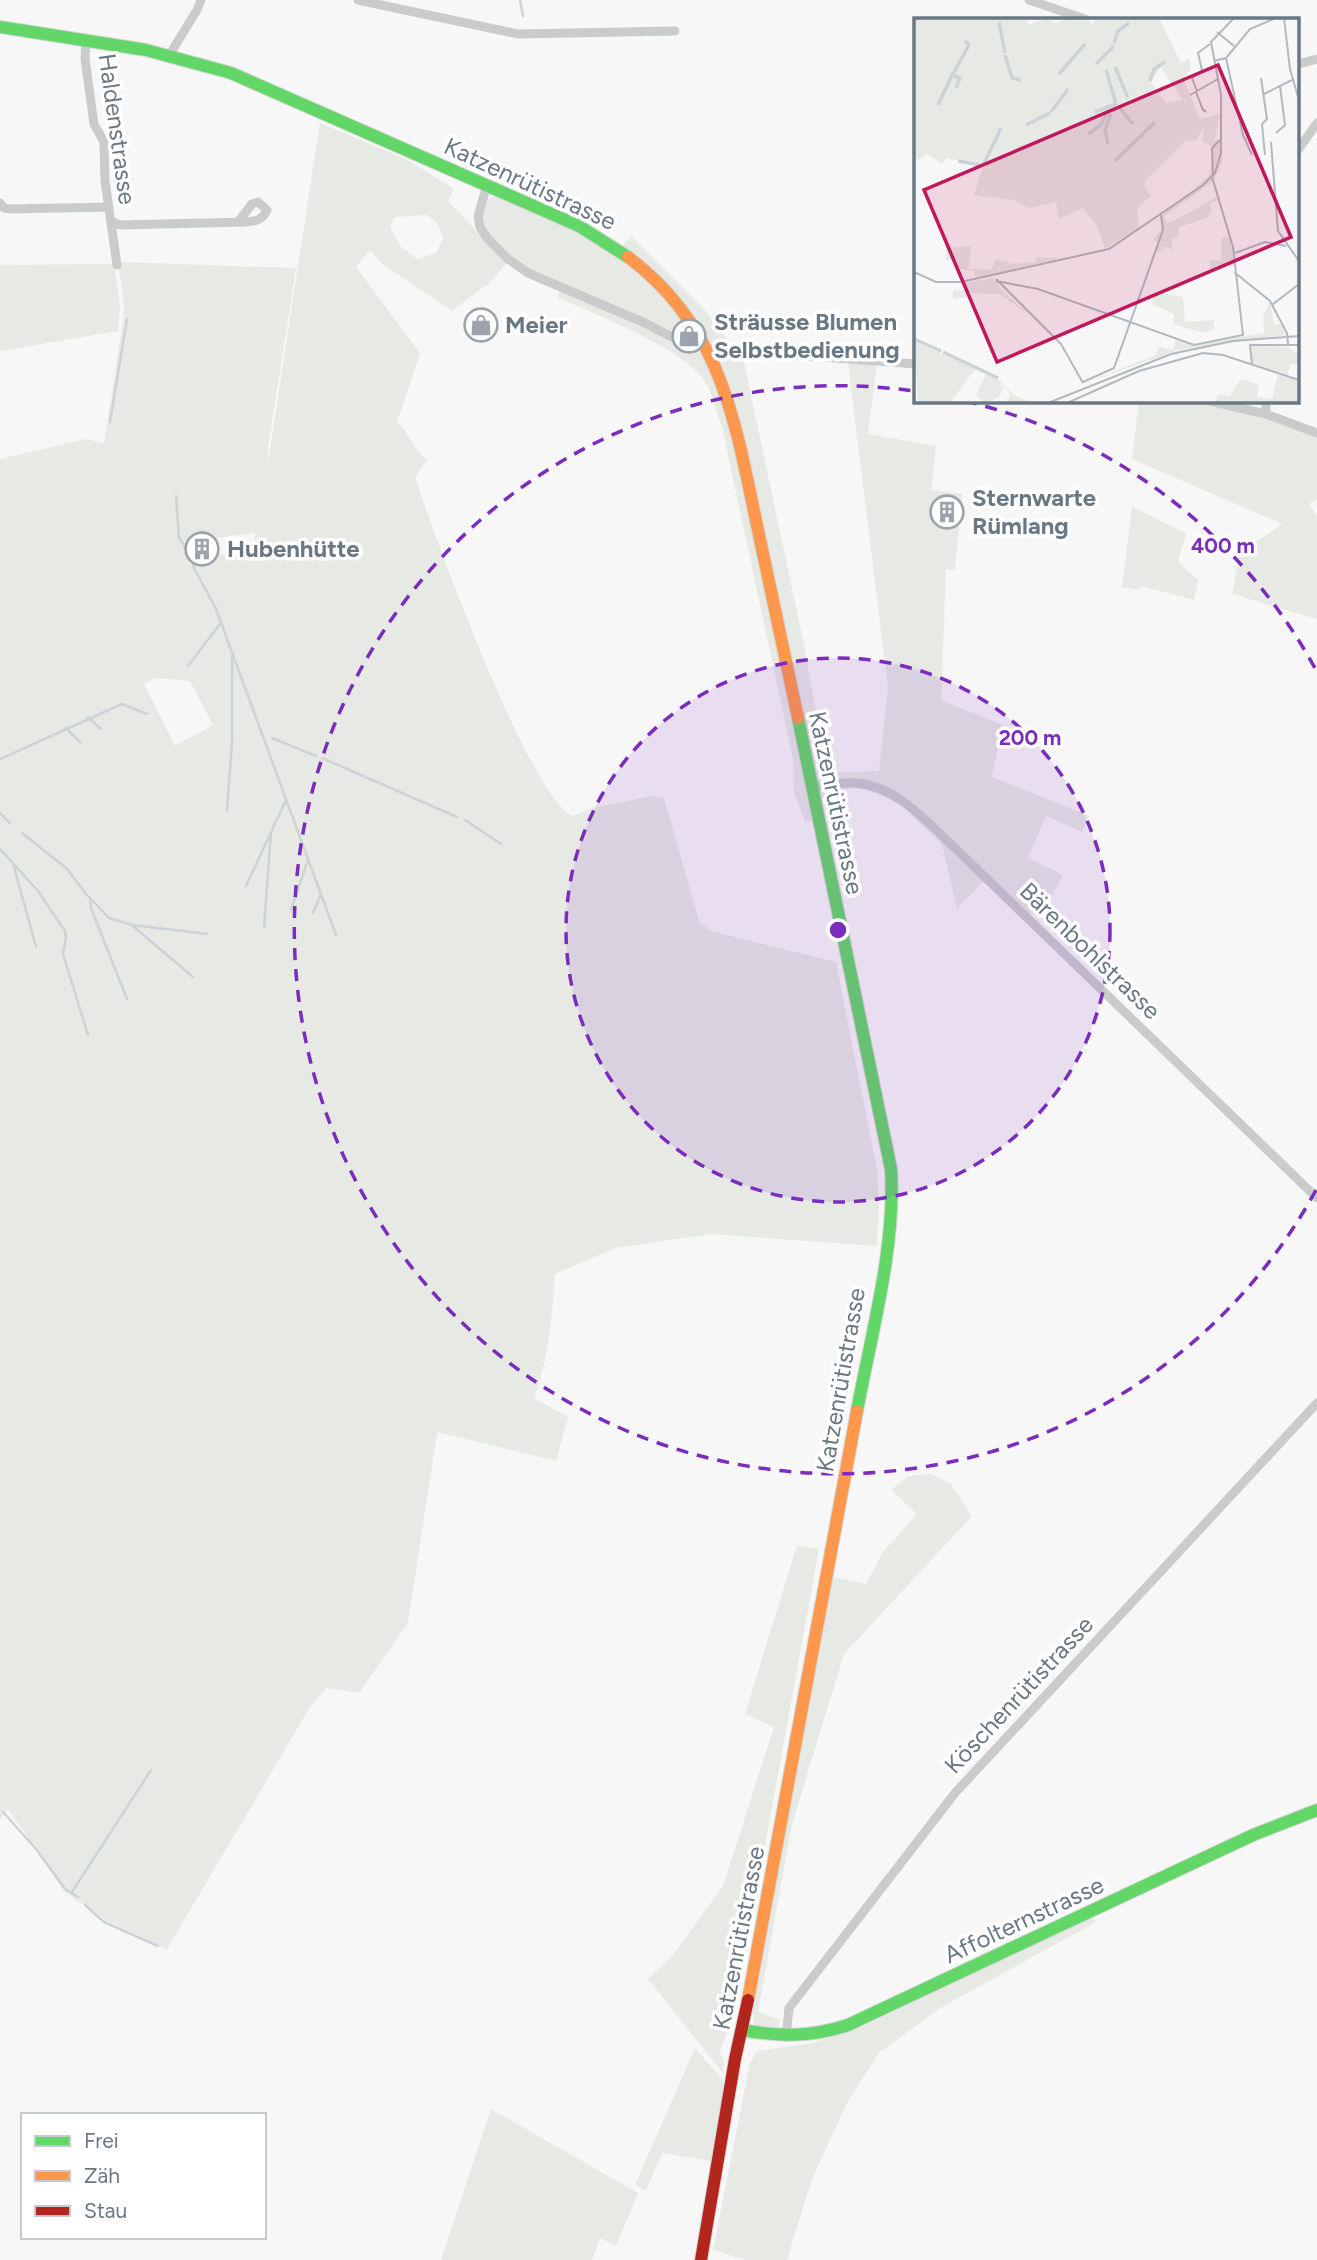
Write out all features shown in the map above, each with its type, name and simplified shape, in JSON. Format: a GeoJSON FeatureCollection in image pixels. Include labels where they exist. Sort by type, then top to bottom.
{"type":"FeatureCollection","features":[{"type":"Feature","properties":{"kind":"street"},"geometry":{"type":"LineString","coordinates":[[170,54],[201,0]]}},
{"type":"Feature","properties":{"kind":"street"},"geometry":{"type":"LineString","coordinates":[[358,0],[518,34],[675,31]]}},
{"type":"Feature","properties":{"kind":"street"},"geometry":{"type":"LineString","coordinates":[[1029,0],[1082,18]]}},
{"type":"Feature","properties":{"kind":"street","name":"Katzenrütistrasse"},"geometry":{"type":"LineString","coordinates":[[0,27],[170,54],[231,73],[579,226],[623,252],[675,299],[706,346],[721,382],[735,427],[891,1169],[892,1203],[887,1249],[701,2260]]}},
{"type":"Feature","properties":{"kind":"street","name":"Haldenstrasse"},"geometry":{"type":"LineString","coordinates":[[86,41],[85,59],[94,124],[104,142],[105,181],[117,265]]}},
{"type":"Feature","properties":{"kind":"street"},"geometry":{"type":"LineString","coordinates":[[1300,63],[1317,59]]}},
{"type":"Feature","properties":{"kind":"street"},"geometry":{"type":"LineString","coordinates":[[1300,147],[1317,123]]}},
{"type":"Feature","properties":{"kind":"street"},"geometry":{"type":"LineString","coordinates":[[486,186],[478,216],[480,227],[487,238],[517,266],[645,323],[687,345],[914,364]]}},
{"type":"Feature","properties":{"kind":"street"},"geometry":{"type":"LineString","coordinates":[[0,203],[4,208],[11,209],[109,207]]}},
{"type":"Feature","properties":{"kind":"street"},"geometry":{"type":"LineString","coordinates":[[111,221],[120,225],[238,222]]}},
{"type":"Feature","properties":{"kind":"street"},"geometry":{"type":"LineString","coordinates":[[1214,402],[1266,414],[1317,433]]}},
{"type":"Feature","properties":{"kind":"street"},"geometry":{"type":"LineString","coordinates":[[1266,402],[1266,414]]}},
{"type":"Feature","properties":{"kind":"street","name":"Bärenbohlstrasse"},"geometry":{"type":"LineString","coordinates":[[811,787],[859,783],[900,799],[955,848],[1317,1198]]}},
{"type":"Feature","properties":{"kind":"street","name":"Köschenrütistrasse"},"geometry":{"type":"LineString","coordinates":[[786,2037],[789,2008],[955,1793],[1317,1403]]}},
{"type":"Feature","properties":{"kind":"street","name":"Affolternstrasse"},"geometry":{"type":"LineString","coordinates":[[743,2030],[786,2037],[812,2036],[848,2025],[1253,1835],[1317,1810]]}},
{"type":"Feature","properties":{"kind":"shaded area"},"geometry":{"type":"Polygon","coordinates":[[[320,123],[406,159],[454,189],[448,201],[507,263],[490,282],[452,311],[382,264],[370,250],[356,267],[420,353],[397,422],[427,460],[415,477],[441,551],[508,715],[554,799],[573,816],[591,808],[654,796],[664,798],[699,921],[711,931],[836,962],[877,1170],[877,1246],[711,1234],[615,1248],[555,1274],[546,1352],[534,1398],[568,1417],[556,1461],[437,1432],[408,1623],[359,1693],[326,1688],[310,1707],[167,1949],[106,1920],[65,1892],[8,1809],[0,1820],[0,459],[86,439],[104,443],[123,321],[124,304],[118,262],[296,268],[268,447],[268,462],[320,123]],[[427,215],[395,217],[390,227],[401,247],[417,259],[436,253],[443,238],[437,223],[427,215]],[[255,533],[193,541],[194,557],[253,552],[255,533]],[[155,678],[144,684],[175,746],[213,725],[190,681],[155,678]]]}},
{"type":"Feature","properties":{"kind":"shaded area"},"geometry":{"type":"Polygon","coordinates":[[[501,196],[571,226],[616,253],[631,236],[704,309],[731,345],[742,353],[803,640],[827,773],[879,771],[888,688],[848,363],[877,364],[868,434],[936,446],[931,490],[962,494],[955,570],[946,570],[941,700],[1003,725],[992,777],[1089,816],[1082,832],[1046,816],[1028,858],[1063,875],[1053,893],[1040,907],[1028,914],[988,876],[957,909],[942,844],[902,806],[878,794],[858,788],[827,791],[822,799],[824,818],[805,822],[794,792],[793,759],[722,427],[708,386],[698,372],[662,346],[557,297],[563,286],[523,267],[484,231],[482,218],[486,200],[501,196]]]}},
{"type":"Feature","properties":{"kind":"shaded area"},"geometry":{"type":"Polygon","coordinates":[[[114,264],[120,305],[118,331],[0,351],[0,265],[114,264]]]}},
{"type":"Feature","properties":{"kind":"shaded area"},"geometry":{"type":"Polygon","coordinates":[[[1139,402],[1202,402],[1226,406],[1317,436],[1317,499],[1309,504],[1317,516],[1317,619],[1232,594],[1240,553],[1282,524],[1132,459],[1139,402]]]}},
{"type":"Feature","properties":{"kind":"shaded area"},"geometry":{"type":"Polygon","coordinates":[[[1132,507],[1186,533],[1178,562],[1198,580],[1194,600],[1141,586],[1139,590],[1122,587],[1132,507]]]}},
{"type":"Feature","properties":{"kind":"shaded area"},"geometry":{"type":"Polygon","coordinates":[[[931,1474],[950,1483],[972,1516],[844,1654],[792,1824],[758,2012],[780,2020],[778,2028],[770,2032],[754,2026],[752,2009],[832,1577],[866,1584],[883,1552],[917,1514],[891,1490],[908,1476],[931,1474]]]}},
{"type":"Feature","properties":{"kind":"shaded area"},"geometry":{"type":"Polygon","coordinates":[[[797,1545],[819,1549],[736,2005],[720,2052],[724,2061],[723,2073],[648,1979],[673,1955],[723,1886],[774,1727],[745,1714],[797,1545]]]}},
{"type":"Feature","properties":{"kind":"shaded area"},"geometry":{"type":"Polygon","coordinates":[[[1092,1917],[1096,1922],[940,2008],[879,2053],[847,2103],[812,2179],[787,2260],[746,2260],[713,2250],[750,2063],[757,2051],[813,2043],[863,2026],[1092,1917]]]}},
{"type":"Feature","properties":{"kind":"shaded area"},"geometry":{"type":"Polygon","coordinates":[[[695,2048],[723,2080],[723,2104],[712,2161],[662,2153],[646,2191],[635,2185],[695,2048]]]}},
{"type":"Feature","properties":{"kind":"shaded area"},"geometry":{"type":"Polygon","coordinates":[[[491,2109],[638,2193],[616,2246],[600,2238],[592,2260],[441,2260],[491,2109]]]}},
{"type":"Feature","properties":{"kind":"waterway"},"geometry":{"type":"LineString","coordinates":[[520,0],[523,16]]}},
{"type":"Feature","properties":{"kind":"waterway"},"geometry":{"type":"LineString","coordinates":[[110,422],[127,319]]}},
{"type":"Feature","properties":{"kind":"waterway"},"geometry":{"type":"LineString","coordinates":[[176,496],[179,537],[189,555]]}},
{"type":"Feature","properties":{"kind":"waterway"},"geometry":{"type":"LineString","coordinates":[[193,566],[216,609],[336,935]]}},
{"type":"Feature","properties":{"kind":"waterway"},"geometry":{"type":"LineString","coordinates":[[188,666],[220,624]]}},
{"type":"Feature","properties":{"kind":"waterway"},"geometry":{"type":"LineString","coordinates":[[227,811],[232,741],[232,657]]}},
{"type":"Feature","properties":{"kind":"waterway"},"geometry":{"type":"LineString","coordinates":[[0,759],[122,704],[147,714]]}},
{"type":"Feature","properties":{"kind":"waterway"},"geometry":{"type":"LineString","coordinates":[[88,717],[101,729]]}},
{"type":"Feature","properties":{"kind":"waterway"},"geometry":{"type":"LineString","coordinates":[[66,728],[80,742]]}},
{"type":"Feature","properties":{"kind":"waterway"},"geometry":{"type":"LineString","coordinates":[[272,738],[316,756]]}},
{"type":"Feature","properties":{"kind":"waterway"},"geometry":{"type":"LineString","coordinates":[[322,758],[457,817]]}},
{"type":"Feature","properties":{"kind":"waterway"},"geometry":{"type":"LineString","coordinates":[[246,886],[286,800]]}},
{"type":"Feature","properties":{"kind":"waterway"},"geometry":{"type":"LineString","coordinates":[[0,813],[10,823]]}},
{"type":"Feature","properties":{"kind":"waterway"},"geometry":{"type":"LineString","coordinates":[[465,820],[501,844]]}},
{"type":"Feature","properties":{"kind":"waterway"},"geometry":{"type":"LineString","coordinates":[[264,928],[271,832]]}},
{"type":"Feature","properties":{"kind":"waterway"},"geometry":{"type":"LineString","coordinates":[[22,833],[66,868],[109,918],[132,925],[207,934]]}},
{"type":"Feature","properties":{"kind":"waterway"},"geometry":{"type":"LineString","coordinates":[[0,849],[38,891],[65,931],[63,954],[88,1035]]}},
{"type":"Feature","properties":{"kind":"waterway"},"geometry":{"type":"LineString","coordinates":[[291,910],[308,860]]}},
{"type":"Feature","properties":{"kind":"waterway"},"geometry":{"type":"LineString","coordinates":[[13,863],[36,947]]}},
{"type":"Feature","properties":{"kind":"waterway"},"geometry":{"type":"LineString","coordinates":[[313,913],[321,894]]}},
{"type":"Feature","properties":{"kind":"waterway"},"geometry":{"type":"LineString","coordinates":[[90,901],[127,999]]}},
{"type":"Feature","properties":{"kind":"waterway"},"geometry":{"type":"LineString","coordinates":[[134,927],[193,977]]}},
{"type":"Feature","properties":{"kind":"waterway"},"geometry":{"type":"LineString","coordinates":[[72,1892],[151,1770]]}},
{"type":"Feature","properties":{"kind":"waterway"},"geometry":{"type":"LineString","coordinates":[[3,1812],[36,1849],[65,1889],[78,1897]]}},
{"type":"Feature","properties":{"kind":"waterway"},"geometry":{"type":"LineString","coordinates":[[85,1905],[104,1922],[158,1946]]}},
{"type":"Feature","properties":{"kind":"traffic: fast"},"geometry":{"type":"LineString","coordinates":[[0,27],[146,50],[231,73],[579,226],[628,257]]}},
{"type":"Feature","properties":{"kind":"traffic: fast"},"geometry":{"type":"LineString","coordinates":[[798,718],[891,1169],[892,1198],[886,1259],[857,1411]]}},
{"type":"Feature","properties":{"kind":"traffic: fast"},"geometry":{"type":"LineString","coordinates":[[743,2030],[796,2035],[848,2025],[1253,1835],[1317,1810]]}},
{"type":"Feature","properties":{"kind":"traffic: slow"},"geometry":{"type":"LineString","coordinates":[[628,257],[660,285],[685,315],[705,346],[720,380],[741,452],[798,718]]}},
{"type":"Feature","properties":{"kind":"traffic: slow"},"geometry":{"type":"LineString","coordinates":[[748,2000],[857,1411]]}},
{"type":"Feature","properties":{"kind":"traffic: jam"},"geometry":{"type":"LineString","coordinates":[[701,2260],[735,2059],[748,2000]]}},
{"type":"Feature","properties":{"kind":"place","name":"Meier"},"geometry":{"type":"Point","coordinates":[481,325]}},
{"type":"Feature","properties":{"kind":"place","name":"Sträusse Blumen Selbstbedienung"},"geometry":{"type":"Point","coordinates":[689,336]}},
{"type":"Feature","properties":{"kind":"place","name":"Sternwarte Rümlang"},"geometry":{"type":"Point","coordinates":[947,512]}},
{"type":"Feature","properties":{"kind":"place","name":"Hubenhütte"},"geometry":{"type":"Point","coordinates":[202,549]}}]}
